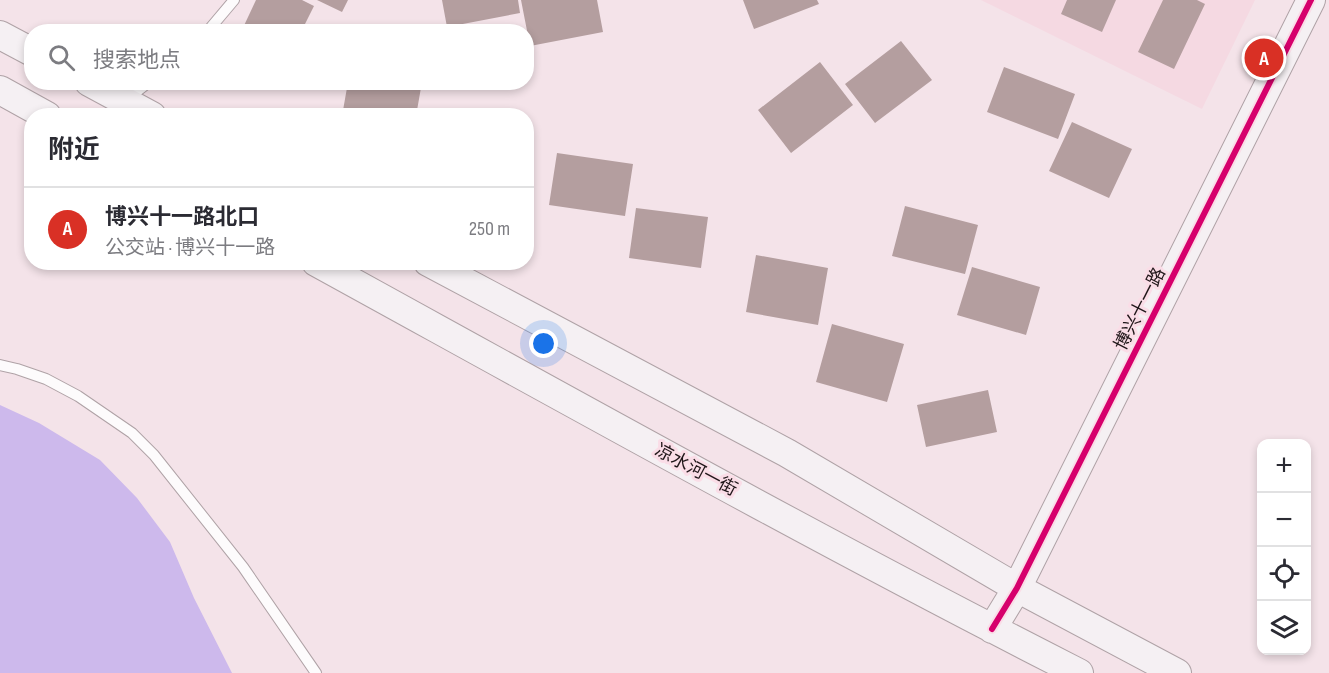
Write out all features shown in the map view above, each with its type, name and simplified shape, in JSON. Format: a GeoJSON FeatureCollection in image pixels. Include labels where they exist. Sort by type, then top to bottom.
{"type":"FeatureCollection","features":[{"type":"Feature","properties":{"kind":"main road","name":"博兴十一路"},"geometry":{"type":"LineString","coordinates":[[992,629],[1017,588],[1311,0]]}},
{"type":"Feature","properties":{"kind":"main road"},"geometry":{"type":"LineString","coordinates":[[0,35],[24,48]]}},
{"type":"Feature","properties":{"kind":"main road"},"geometry":{"type":"LineString","coordinates":[[0,90],[33,108]]}},
{"type":"Feature","properties":{"kind":"main road"},"geometry":{"type":"LineString","coordinates":[[104,90],[137,108]]}},
{"type":"Feature","properties":{"kind":"main road","name":"凉水河一街"},"geometry":{"type":"LineString","coordinates":[[330,270],[671,457],[992,629],[1079,673]]}},
{"type":"Feature","properties":{"kind":"main road"},"geometry":{"type":"LineString","coordinates":[[444,270],[787,453],[1017,588],[1177,673]]}},
{"type":"Feature","properties":{"kind":"lane"},"geometry":{"type":"LineString","coordinates":[[214,24],[234,0]]}},
{"type":"Feature","properties":{"kind":"lane"},"geometry":{"type":"LineString","coordinates":[[124,101],[138,90]]}},
{"type":"Feature","properties":{"kind":"lane"},"geometry":{"type":"LineString","coordinates":[[0,365],[46,379],[78,396],[132,433],[154,455],[243,567],[316,673]]}},
{"type":"Feature","properties":{"kind":"shaded area"},"geometry":{"type":"Polygon","coordinates":[[[981,0],[1255,0],[1202,109],[981,0]]]}},
{"type":"Feature","properties":{"kind":"shaded area"},"geometry":{"type":"Polygon","coordinates":[[[0,405],[39,423],[100,460],[137,498],[170,542],[194,598],[232,673],[0,673],[0,405]]]}},
{"type":"Feature","properties":{"kind":"building"},"geometry":{"type":"Polygon","coordinates":[[[256,0],[302,0],[314,6],[305,24],[245,24],[256,0]]]}},
{"type":"Feature","properties":{"kind":"building"},"geometry":{"type":"Polygon","coordinates":[[[317,0],[348,0],[342,12],[317,0]]]}},
{"type":"Feature","properties":{"kind":"building"},"geometry":{"type":"Polygon","coordinates":[[[442,0],[518,0],[520,13],[463,24],[446,24],[442,0]]]}},
{"type":"Feature","properties":{"kind":"building"},"geometry":{"type":"Polygon","coordinates":[[[521,0],[597,0],[603,32],[534,45],[534,24],[526,24],[521,0]]]}},
{"type":"Feature","properties":{"kind":"building"},"geometry":{"type":"Polygon","coordinates":[[[743,0],[817,0],[819,4],[754,29],[743,0]]]}},
{"type":"Feature","properties":{"kind":"building"},"geometry":{"type":"Polygon","coordinates":[[[1067,0],[1116,0],[1102,32],[1061,14],[1067,0]]]}},
{"type":"Feature","properties":{"kind":"building"},"geometry":{"type":"Polygon","coordinates":[[[1163,0],[1197,0],[1205,4],[1174,69],[1138,52],[1163,0]]]}},
{"type":"Feature","properties":{"kind":"building"},"geometry":{"type":"Polygon","coordinates":[[[901,41],[932,80],[875,123],[845,84],[901,41]]]}},
{"type":"Feature","properties":{"kind":"building"},"geometry":{"type":"Polygon","coordinates":[[[820,62],[853,105],[791,153],[758,110],[820,62]]]}},
{"type":"Feature","properties":{"kind":"building"},"geometry":{"type":"Polygon","coordinates":[[[1004,67],[1075,94],[1058,139],[987,112],[1004,67]]]}},
{"type":"Feature","properties":{"kind":"building"},"geometry":{"type":"Polygon","coordinates":[[[347,90],[421,90],[417,108],[343,108],[347,90]]]}},
{"type":"Feature","properties":{"kind":"building"},"geometry":{"type":"Polygon","coordinates":[[[1072,122],[1132,149],[1109,198],[1049,171],[1072,122]]]}},
{"type":"Feature","properties":{"kind":"building"},"geometry":{"type":"Polygon","coordinates":[[[557,153],[633,164],[625,216],[549,205],[557,153]]]}},
{"type":"Feature","properties":{"kind":"building"},"geometry":{"type":"Polygon","coordinates":[[[905,206],[978,225],[965,274],[892,256],[905,206]]]}},
{"type":"Feature","properties":{"kind":"building"},"geometry":{"type":"Polygon","coordinates":[[[636,208],[708,217],[701,268],[629,258],[636,208]]]}},
{"type":"Feature","properties":{"kind":"building"},"geometry":{"type":"Polygon","coordinates":[[[756,255],[828,268],[818,325],[746,312],[756,255]]]}},
{"type":"Feature","properties":{"kind":"building"},"geometry":{"type":"Polygon","coordinates":[[[972,267],[1040,287],[1026,335],[957,315],[972,267]]]}},
{"type":"Feature","properties":{"kind":"building"},"geometry":{"type":"Polygon","coordinates":[[[832,324],[904,344],[887,402],[816,382],[832,324]]]}},
{"type":"Feature","properties":{"kind":"building"},"geometry":{"type":"Polygon","coordinates":[[[988,390],[997,432],[926,447],[917,405],[988,390]]]}},
{"type":"Feature","properties":{"kind":"cycle path"},"geometry":{"type":"LineString","coordinates":[[992,629],[1017,588],[1311,0]]}},
{"type":"Feature","properties":{"kind":"place","name":"博兴十一路北口"},"geometry":{"type":"Point","coordinates":[1264,58]}}]}
